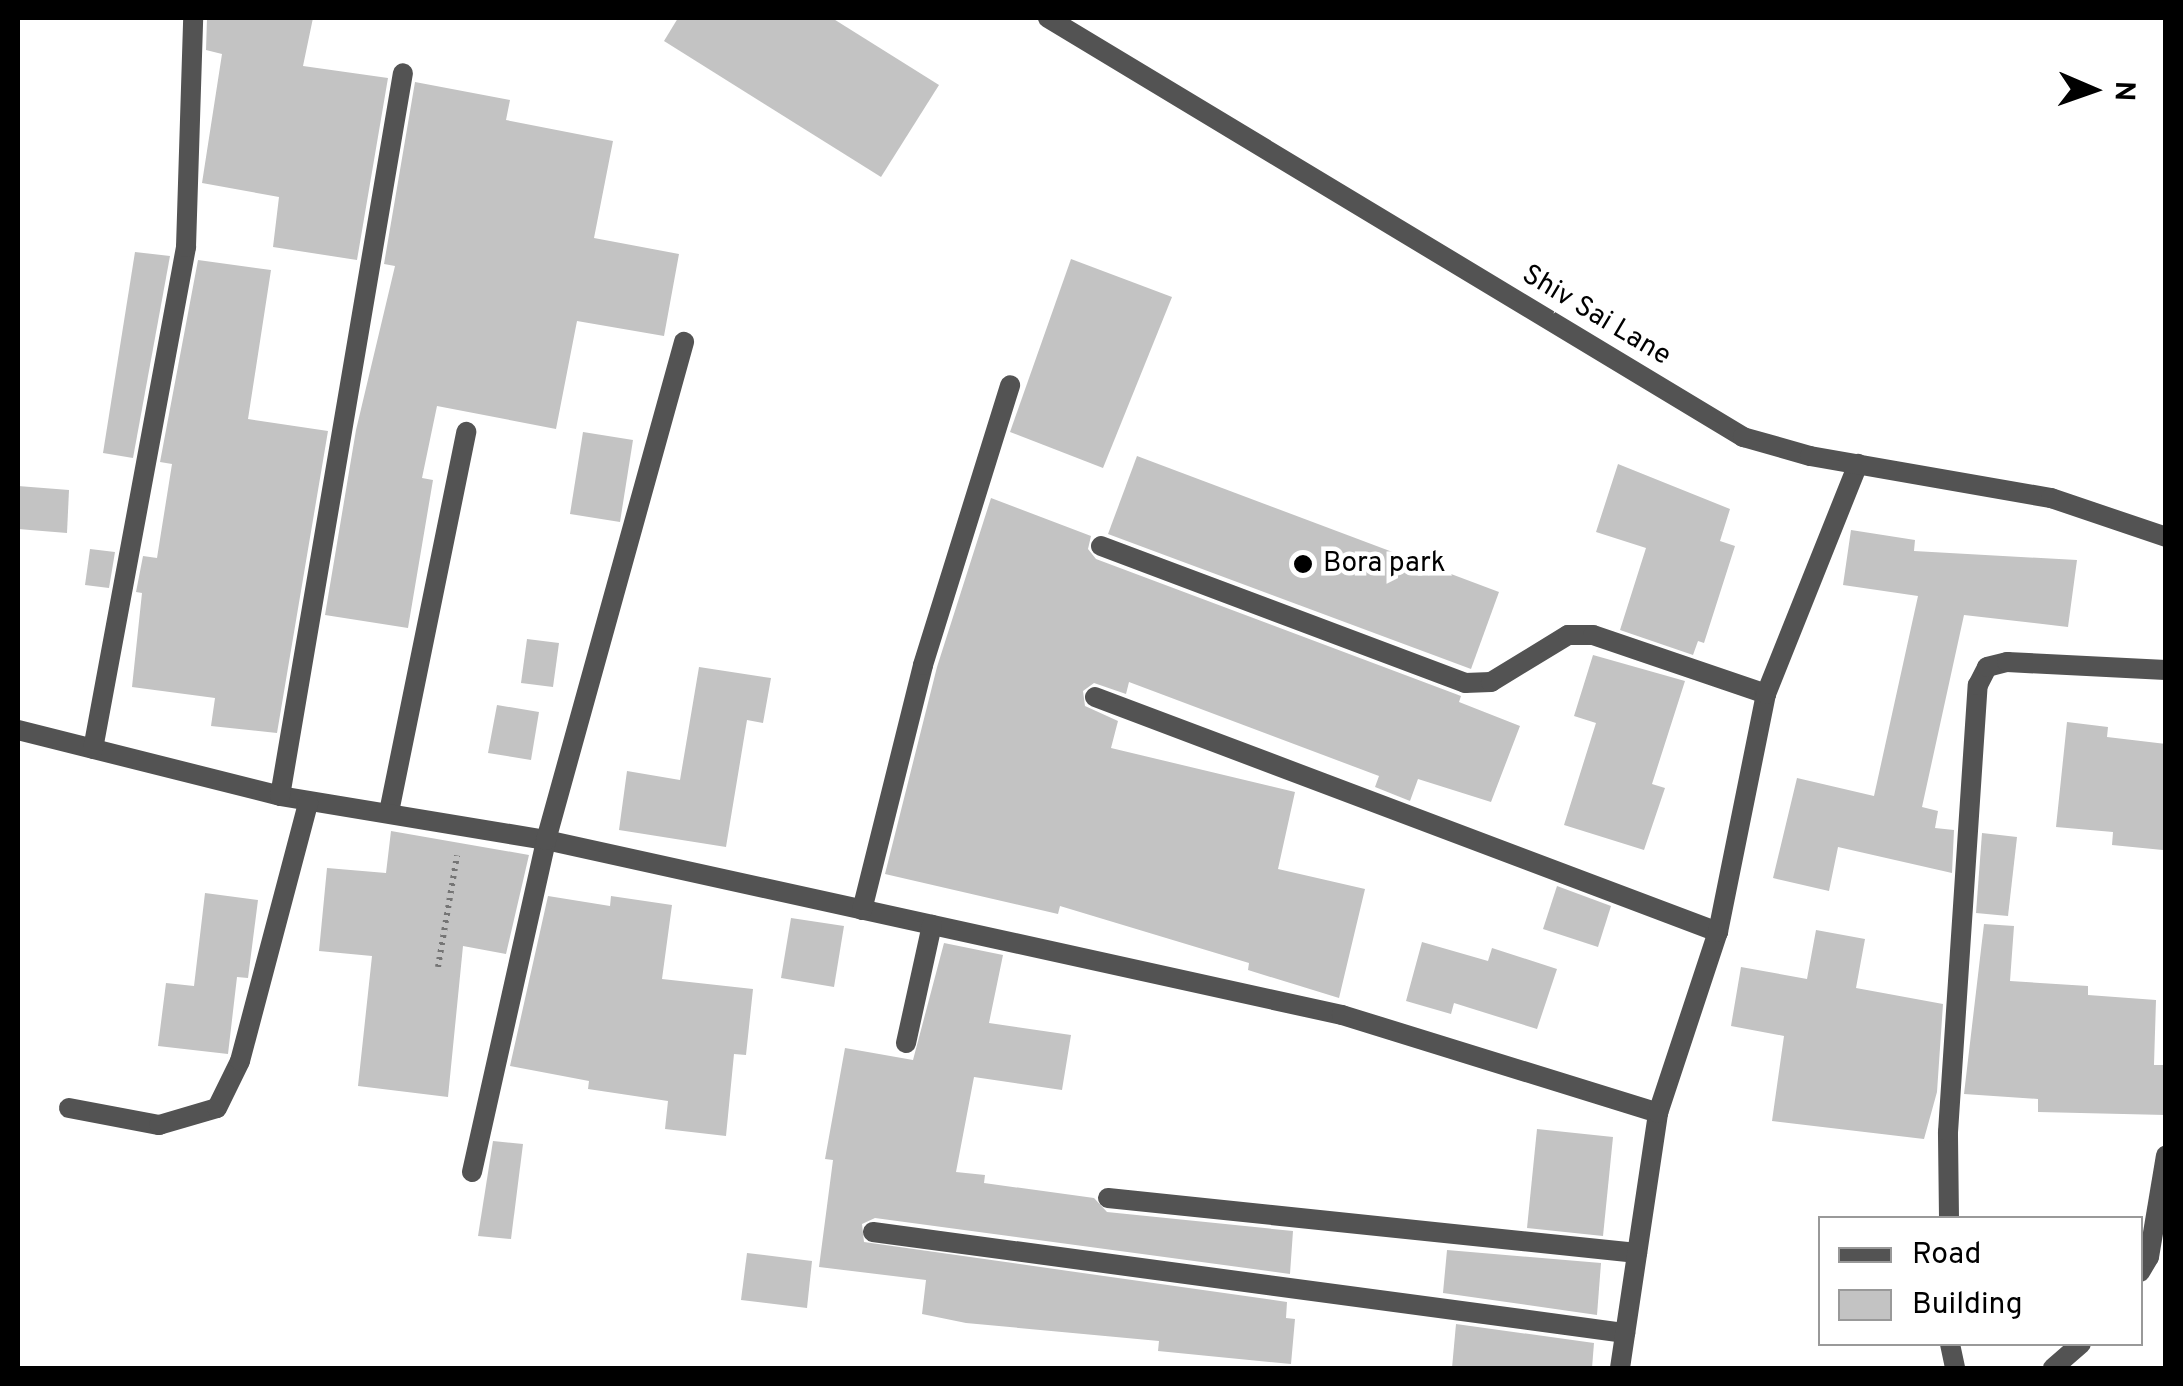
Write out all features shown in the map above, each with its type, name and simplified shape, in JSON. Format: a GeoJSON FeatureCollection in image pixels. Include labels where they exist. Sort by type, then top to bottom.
{"type":"FeatureCollection","features":[{"type":"Feature","properties":{"kind":"street"},"geometry":{"type":"LineString","coordinates":[[93,750],[186,247],[192,18]]}},
{"type":"Feature","properties":{"kind":"street","name":"Shiv Sai Lane"},"geometry":{"type":"LineString","coordinates":[[1048,18],[1743,437],[1858,464],[2051,498],[2166,537]]}},
{"type":"Feature","properties":{"kind":"street"},"geometry":{"type":"LineString","coordinates":[[280,796],[403,73]]}},
{"type":"Feature","properties":{"kind":"street"},"geometry":{"type":"LineString","coordinates":[[472,1172],[546,840],[684,342]]}},
{"type":"Feature","properties":{"kind":"street"},"geometry":{"type":"LineString","coordinates":[[862,910],[923,665],[1010,384]]}},
{"type":"Feature","properties":{"kind":"street"},"geometry":{"type":"LineString","coordinates":[[388,812],[466,432]]}},
{"type":"Feature","properties":{"kind":"street"},"geometry":{"type":"LineString","coordinates":[[1620,1368],[1658,1114],[1718,932],[1766,694],[1858,464]]}},
{"type":"Feature","properties":{"kind":"street"},"geometry":{"type":"LineString","coordinates":[[1100,546],[1466,682],[1492,682],[1568,635],[1594,635],[1766,694]]}},
{"type":"Feature","properties":{"kind":"street"},"geometry":{"type":"LineString","coordinates":[[1949,1216],[1948,1132],[1978,685],[1987,667],[2007,662],[2166,670]]}},
{"type":"Feature","properties":{"kind":"street"},"geometry":{"type":"LineString","coordinates":[[1095,697],[1718,932]]}},
{"type":"Feature","properties":{"kind":"street"},"geometry":{"type":"LineString","coordinates":[[18,730],[280,796],[546,840],[1342,1015],[1658,1114]]}},
{"type":"Feature","properties":{"kind":"street"},"geometry":{"type":"LineString","coordinates":[[69,1108],[159,1125],[217,1108],[240,1061],[308,802]]}},
{"type":"Feature","properties":{"kind":"street"},"geometry":{"type":"LineString","coordinates":[[906,1044],[932,924]]}},
{"type":"Feature","properties":{"kind":"street"},"geometry":{"type":"LineString","coordinates":[[2143,1267],[2149,1257],[2166,1155]]}},
{"type":"Feature","properties":{"kind":"street"},"geometry":{"type":"LineString","coordinates":[[1108,1198],[1637,1253]]}},
{"type":"Feature","properties":{"kind":"street"},"geometry":{"type":"LineString","coordinates":[[872,1232],[1625,1333]]}},
{"type":"Feature","properties":{"kind":"street"},"geometry":{"type":"LineString","coordinates":[[2053,1368],[2079,1346]]}},
{"type":"Feature","properties":{"kind":"path"},"geometry":{"type":"LineString","coordinates":[[438,968],[462,825]]}},
{"type":"Feature","properties":{"kind":"building"},"geometry":{"type":"Polygon","coordinates":[[[207,18],[313,18],[303,66],[388,78],[357,260],[273,247],[279,197],[202,183],[222,54],[206,50],[207,18]]]}},
{"type":"Feature","properties":{"kind":"building"},"geometry":{"type":"Polygon","coordinates":[[[678,18],[832,18],[939,85],[881,177],[664,41],[678,18]]]}},
{"type":"Feature","properties":{"kind":"building"},"geometry":{"type":"Polygon","coordinates":[[[415,82],[510,100],[506,120],[613,141],[594,238],[679,254],[664,336],[577,321],[556,429],[437,406],[422,478],[433,480],[408,628],[325,615],[356,430],[395,266],[384,264],[415,82]]]}},
{"type":"Feature","properties":{"kind":"building"},"geometry":{"type":"Polygon","coordinates":[[[135,252],[170,256],[133,458],[103,453],[135,252]]]}},
{"type":"Feature","properties":{"kind":"building"},"geometry":{"type":"Polygon","coordinates":[[[1071,259],[1172,297],[1103,468],[1010,432],[1071,259]]]}},
{"type":"Feature","properties":{"kind":"building"},"geometry":{"type":"Polygon","coordinates":[[[198,260],[271,270],[248,419],[328,431],[277,733],[211,726],[215,698],[132,687],[142,593],[136,592],[143,556],[157,558],[172,464],[160,462],[198,260]]]}},
{"type":"Feature","properties":{"kind":"building"},"geometry":{"type":"Polygon","coordinates":[[[583,432],[633,440],[620,522],[570,514],[583,432]]]}},
{"type":"Feature","properties":{"kind":"building","name":"Bora park"},"geometry":{"type":"Polygon","coordinates":[[[1137,456],[1499,592],[1471,669],[1108,534],[1137,456]]]}},
{"type":"Feature","properties":{"kind":"building"},"geometry":{"type":"Polygon","coordinates":[[[1618,464],[1730,509],[1720,541],[1735,546],[1704,643],[1698,641],[1693,655],[1620,630],[1646,548],[1596,532],[1618,464]]]}},
{"type":"Feature","properties":{"kind":"building"},"geometry":{"type":"Polygon","coordinates":[[[18,486],[69,490],[67,533],[18,529],[18,486]]]}},
{"type":"Feature","properties":{"kind":"building"},"geometry":{"type":"Polygon","coordinates":[[[991,498],[1091,536],[1088,549],[1096,559],[1461,696],[1459,702],[1520,726],[1491,802],[1418,779],[1410,801],[1375,787],[1379,776],[1129,682],[1126,694],[1094,683],[1083,691],[1085,706],[1118,721],[1111,748],[1295,792],[1278,869],[1365,889],[1339,998],[1248,970],[1249,963],[1060,906],[1058,914],[885,874],[937,667],[991,498]]]}},
{"type":"Feature","properties":{"kind":"building"},"geometry":{"type":"Polygon","coordinates":[[[1851,530],[1915,540],[1914,551],[2077,560],[2068,627],[1964,615],[1922,807],[1938,811],[1935,828],[1954,830],[1952,873],[1838,847],[1829,891],[1773,878],[1797,778],[1874,796],[1918,596],[1843,585],[1851,530]]]}},
{"type":"Feature","properties":{"kind":"building"},"geometry":{"type":"Polygon","coordinates":[[[90,549],[115,552],[109,588],[85,585],[90,549]]]}},
{"type":"Feature","properties":{"kind":"building"},"geometry":{"type":"Polygon","coordinates":[[[527,639],[559,643],[553,687],[521,683],[527,639]]]}},
{"type":"Feature","properties":{"kind":"building"},"geometry":{"type":"Polygon","coordinates":[[[1593,655],[1685,681],[1652,784],[1665,788],[1644,850],[1564,825],[1596,723],[1574,716],[1593,655]]]}},
{"type":"Feature","properties":{"kind":"building"},"geometry":{"type":"Polygon","coordinates":[[[699,667],[771,678],[763,723],[747,720],[726,847],[619,830],[627,771],[680,780],[699,667]]]}},
{"type":"Feature","properties":{"kind":"building"},"geometry":{"type":"Polygon","coordinates":[[[497,705],[539,712],[531,760],[488,753],[497,705]]]}},
{"type":"Feature","properties":{"kind":"building"},"geometry":{"type":"Polygon","coordinates":[[[2067,722],[2108,727],[2107,737],[2166,744],[2163,850],[2112,845],[2113,832],[2056,827],[2067,722]]]}},
{"type":"Feature","properties":{"kind":"building"},"geometry":{"type":"Polygon","coordinates":[[[391,831],[529,855],[506,954],[463,946],[448,1097],[358,1086],[372,956],[319,951],[327,868],[386,873],[391,831]]]}},
{"type":"Feature","properties":{"kind":"building"},"geometry":{"type":"Polygon","coordinates":[[[1982,833],[2017,837],[2008,916],[1976,913],[1982,833]]]}},
{"type":"Feature","properties":{"kind":"building"},"geometry":{"type":"Polygon","coordinates":[[[1557,886],[1611,906],[1598,947],[1543,929],[1557,886]]]}},
{"type":"Feature","properties":{"kind":"building"},"geometry":{"type":"Polygon","coordinates":[[[205,893],[258,900],[248,978],[237,977],[228,1054],[158,1046],[166,983],[194,986],[205,893]]]}},
{"type":"Feature","properties":{"kind":"building"},"geometry":{"type":"Polygon","coordinates":[[[548,896],[610,906],[611,896],[672,905],[662,979],[753,989],[746,1055],[734,1054],[726,1136],[665,1129],[668,1101],[588,1089],[589,1081],[510,1066],[548,896]]]}},
{"type":"Feature","properties":{"kind":"building"},"geometry":{"type":"Polygon","coordinates":[[[791,918],[844,926],[834,987],[781,978],[791,918]]]}},
{"type":"Feature","properties":{"kind":"building"},"geometry":{"type":"Polygon","coordinates":[[[1984,924],[2014,926],[2010,981],[2088,986],[2088,995],[2156,1000],[2154,1065],[2166,1065],[2166,1115],[2038,1112],[2038,1099],[1964,1094],[1984,924]]]}},
{"type":"Feature","properties":{"kind":"building"},"geometry":{"type":"Polygon","coordinates":[[[1816,930],[1865,939],[1856,988],[1943,1004],[1937,1092],[1924,1139],[1772,1121],[1784,1036],[1731,1026],[1741,967],[1807,979],[1816,930]]]}},
{"type":"Feature","properties":{"kind":"building"},"geometry":{"type":"Polygon","coordinates":[[[1422,942],[1488,961],[1492,948],[1557,969],[1537,1029],[1454,1003],[1451,1014],[1406,1001],[1422,942]]]}},
{"type":"Feature","properties":{"kind":"building"},"geometry":{"type":"Polygon","coordinates":[[[944,943],[1003,955],[989,1023],[1071,1035],[1062,1090],[974,1077],[956,1172],[985,1175],[984,1183],[1094,1198],[1107,1212],[1293,1231],[1290,1274],[875,1218],[862,1224],[864,1242],[1287,1302],[1286,1318],[1295,1319],[1291,1364],[1158,1351],[1159,1341],[966,1323],[922,1314],[926,1280],[819,1267],[833,1160],[825,1159],[845,1048],[913,1060],[944,943]]]}},
{"type":"Feature","properties":{"kind":"building"},"geometry":{"type":"Polygon","coordinates":[[[1537,1129],[1613,1137],[1603,1236],[1527,1228],[1537,1129]]]}},
{"type":"Feature","properties":{"kind":"building"},"geometry":{"type":"Polygon","coordinates":[[[493,1141],[523,1144],[511,1239],[478,1236],[493,1141]]]}},
{"type":"Feature","properties":{"kind":"building"},"geometry":{"type":"Polygon","coordinates":[[[1447,1250],[1601,1263],[1597,1315],[1443,1293],[1447,1250]]]}},
{"type":"Feature","properties":{"kind":"building"},"geometry":{"type":"Polygon","coordinates":[[[747,1253],[812,1261],[807,1308],[741,1300],[747,1253]]]}},
{"type":"Feature","properties":{"kind":"building"},"geometry":{"type":"Polygon","coordinates":[[[1456,1324],[1594,1343],[1592,1368],[1452,1368],[1456,1324]]]}},
{"type":"Feature","properties":{"kind":"place","name":"Bora park"},"geometry":{"type":"Point","coordinates":[1303,564]}}]}
